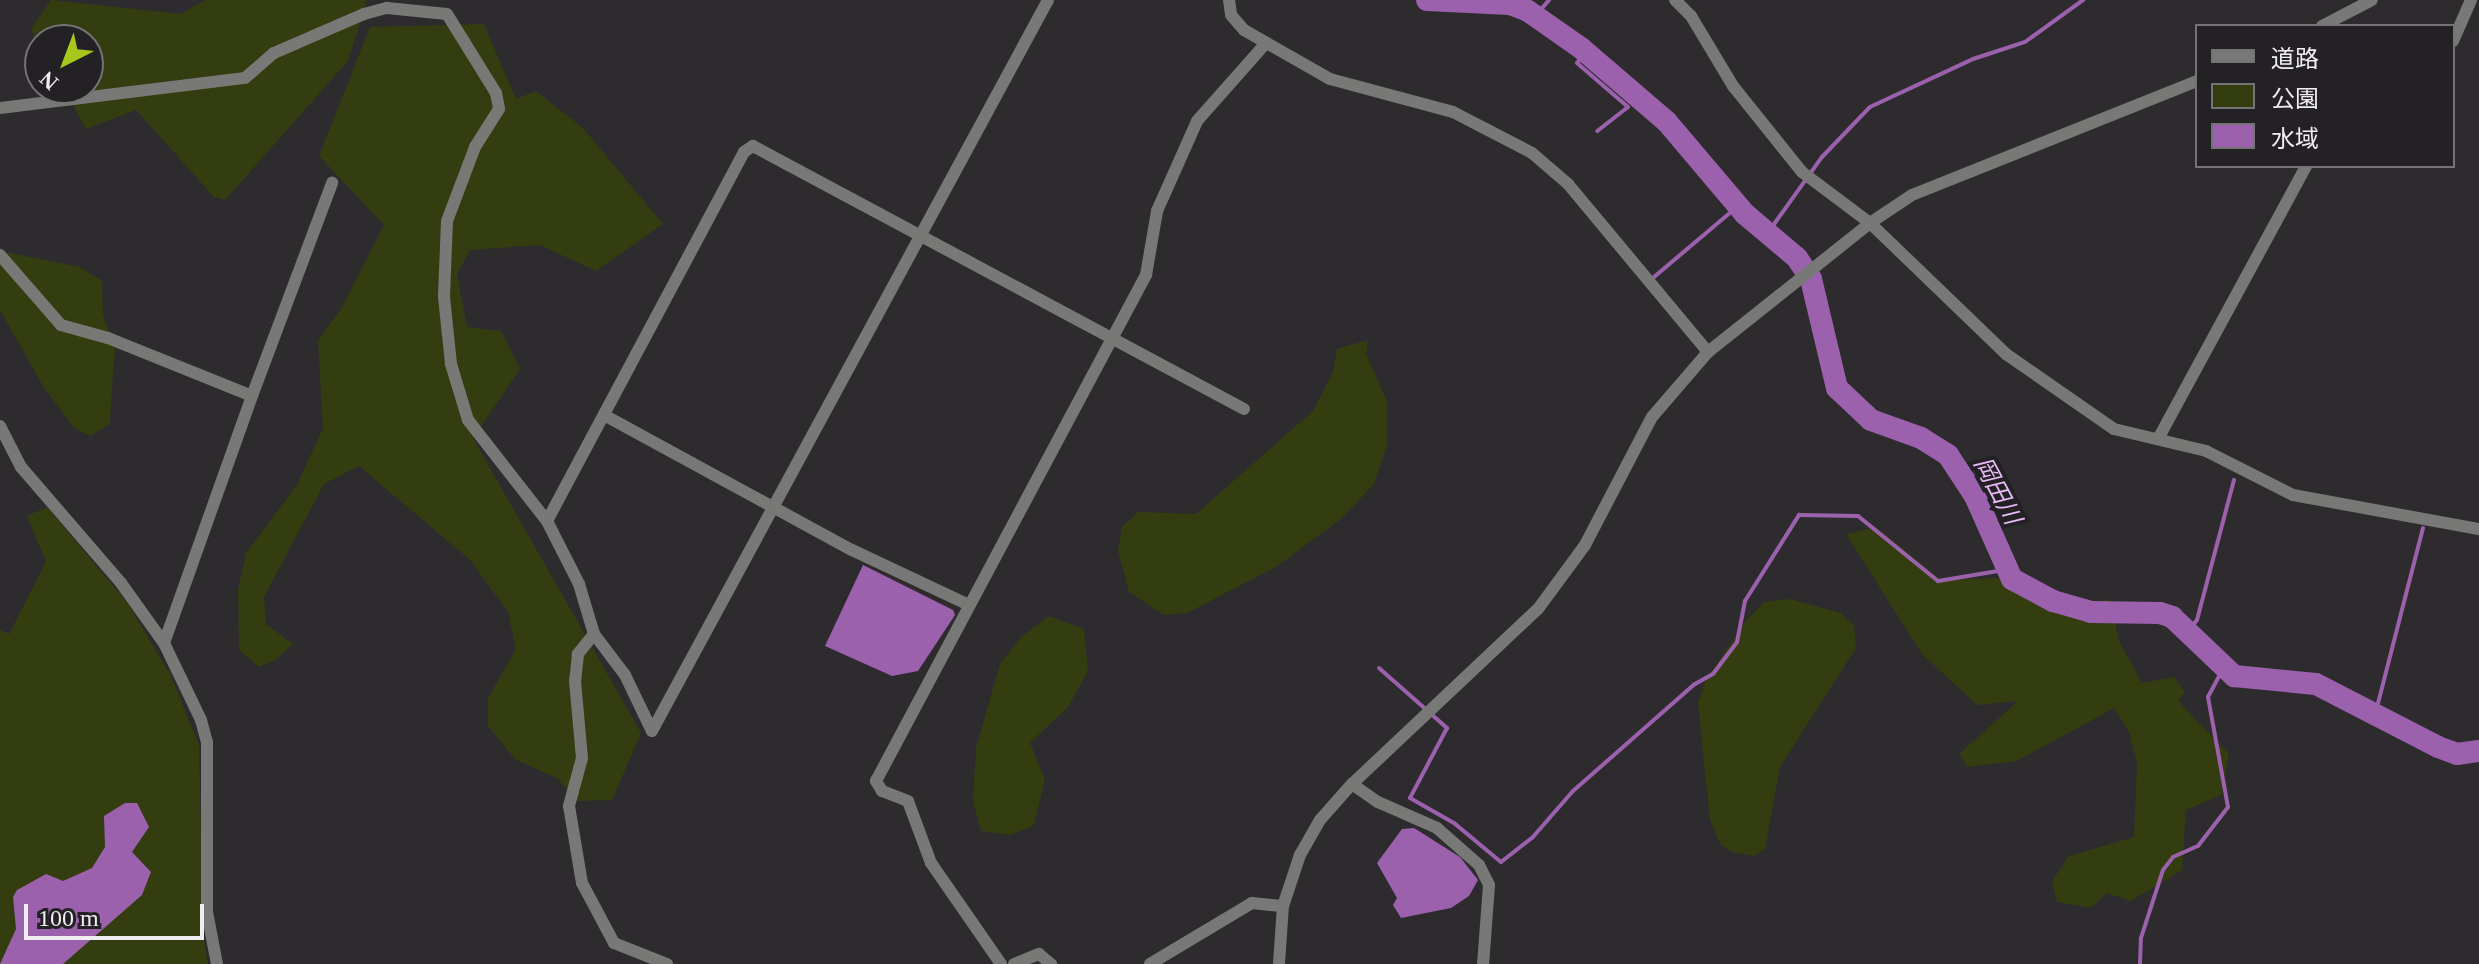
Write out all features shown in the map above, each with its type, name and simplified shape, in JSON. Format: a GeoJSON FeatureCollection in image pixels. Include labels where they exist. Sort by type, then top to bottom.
{"type":"FeatureCollection","features":[{"type":"Feature","properties":{"kind":"street"},"geometry":{"type":"LineString","coordinates":[[0,108],[245,78],[274,53],[364,14],[387,8],[447,14],[496,93],[499,109],[475,147],[447,221],[444,297],[448,355],[468,420],[547,521],[579,584],[594,634],[625,675],[652,731],[924,237],[1048,0]]}},
{"type":"Feature","properties":{"kind":"street"},"geometry":{"type":"LineString","coordinates":[[1229,0],[1238,25],[1330,79],[1365,93],[1453,112],[1532,153],[1568,184],[1708,352]]}},
{"type":"Feature","properties":{"kind":"street"},"geometry":{"type":"LineString","coordinates":[[1675,0],[1787,154],[1816,184],[1870,223],[2006,354],[2114,429],[2206,451],[2293,495],[2479,529]]}},
{"type":"Feature","properties":{"kind":"street"},"geometry":{"type":"LineString","coordinates":[[2326,24],[2372,0]]}},
{"type":"Feature","properties":{"kind":"street"},"geometry":{"type":"LineString","coordinates":[[2455,36],[2471,0]]}},
{"type":"Feature","properties":{"kind":"street"},"geometry":{"type":"LineString","coordinates":[[1001,964],[931,863],[908,801],[876,784],[1146,275],[1157,211],[1197,121],[1266,43]]}},
{"type":"Feature","properties":{"kind":"street"},"geometry":{"type":"LineString","coordinates":[[1279,964],[1283,906],[1310,835],[1352,784],[1538,609],[1585,545],[1652,417],[1708,352],[1870,223],[1938,183],[2195,82]]}},
{"type":"Feature","properties":{"kind":"street"},"geometry":{"type":"LineString","coordinates":[[547,521],[748,148],[758,147],[1244,409]]}},
{"type":"Feature","properties":{"kind":"street"},"geometry":{"type":"LineString","coordinates":[[2158,439],[2305,168]]}},
{"type":"Feature","properties":{"kind":"street"},"geometry":{"type":"LineString","coordinates":[[164,643],[332,183]]}},
{"type":"Feature","properties":{"kind":"street"},"geometry":{"type":"LineString","coordinates":[[0,255],[61,325],[108,338],[252,396]]}},
{"type":"Feature","properties":{"kind":"street"},"geometry":{"type":"LineString","coordinates":[[604,415],[969,605]]}},
{"type":"Feature","properties":{"kind":"street"},"geometry":{"type":"LineString","coordinates":[[0,426],[21,467],[121,583],[164,643],[207,742],[207,912],[217,964]]}},
{"type":"Feature","properties":{"kind":"street"},"geometry":{"type":"LineString","coordinates":[[594,634],[578,654],[575,681],[582,758],[569,806],[582,883],[614,943],[667,964]]}},
{"type":"Feature","properties":{"kind":"street"},"geometry":{"type":"LineString","coordinates":[[1352,784],[1378,802],[1437,828],[1479,865],[1489,885],[1483,964]]}},
{"type":"Feature","properties":{"kind":"street"},"geometry":{"type":"LineString","coordinates":[[1150,964],[1252,903],[1283,906]]}},
{"type":"Feature","properties":{"kind":"street"},"geometry":{"type":"LineString","coordinates":[[1014,964],[1035,954],[1051,964]]}},
{"type":"Feature","properties":{"kind":"green space"},"geometry":{"type":"Polygon","coordinates":[[[51,0],[181,14],[205,0],[367,0],[348,61],[225,200],[214,197],[136,110],[86,129],[73,104],[104,104],[104,24],[34,24],[51,0]]]}},
{"type":"Feature","properties":{"kind":"green space"},"geometry":{"type":"Polygon","coordinates":[[[484,24],[516,99],[536,91],[583,128],[663,224],[596,271],[540,245],[470,250],[457,274],[467,327],[501,331],[520,369],[473,438],[641,733],[612,800],[577,801],[558,779],[515,759],[488,726],[488,698],[516,649],[508,612],[470,560],[359,466],[324,484],[264,597],[266,624],[293,644],[276,660],[259,667],[239,650],[238,590],[246,553],[297,485],[323,428],[318,340],[341,309],[384,225],[319,156],[370,27],[484,24]]]}},
{"type":"Feature","properties":{"kind":"green space"},"geometry":{"type":"Polygon","coordinates":[[[0,251],[80,267],[102,281],[103,314],[115,349],[110,424],[91,436],[74,428],[43,386],[0,310],[0,251]]]}},
{"type":"Feature","properties":{"kind":"green space"},"geometry":{"type":"Polygon","coordinates":[[[1368,340],[1366,354],[1387,401],[1387,444],[1374,484],[1341,519],[1276,567],[1187,613],[1164,615],[1129,592],[1118,551],[1122,527],[1138,512],[1196,514],[1313,411],[1333,372],[1337,349],[1368,340]]]}},
{"type":"Feature","properties":{"kind":"green space"},"geometry":{"type":"Polygon","coordinates":[[[47,507],[129,605],[171,676],[199,745],[203,934],[208,964],[0,964],[0,630],[9,634],[46,562],[27,516],[47,507]]]}},
{"type":"Feature","properties":{"kind":"green space"},"geometry":{"type":"Polygon","coordinates":[[[1876,527],[1941,580],[2001,578],[2053,609],[2110,599],[2119,641],[2142,683],[2174,677],[2185,692],[2178,701],[2229,754],[2221,795],[2186,810],[2182,870],[2131,901],[2107,893],[2091,908],[2057,902],[2052,881],[2069,856],[2134,837],[2137,763],[2129,732],[2114,708],[2017,761],[1967,767],[1959,754],[2018,701],[1977,705],[1922,654],[1846,534],[1876,527]]]}},
{"type":"Feature","properties":{"kind":"green space"},"geometry":{"type":"Polygon","coordinates":[[[1790,599],[1841,613],[1854,626],[1856,648],[1780,767],[1765,849],[1755,856],[1732,852],[1720,844],[1710,820],[1698,703],[1705,682],[1744,623],[1764,602],[1790,599]]]}},
{"type":"Feature","properties":{"kind":"green space"},"geometry":{"type":"Polygon","coordinates":[[[1049,616],[1084,629],[1088,671],[1068,707],[1030,743],[1045,779],[1034,825],[1011,835],[981,831],[973,801],[976,748],[1000,664],[1021,637],[1049,616]]]}},
{"type":"Feature","properties":{"kind":"water"},"geometry":{"type":"Polygon","coordinates":[[[863,565],[953,610],[955,615],[918,671],[892,676],[825,646],[863,565]]]}},
{"type":"Feature","properties":{"kind":"water"},"geometry":{"type":"Polygon","coordinates":[[[125,803],[137,803],[149,827],[132,852],[151,872],[142,895],[63,964],[0,964],[16,929],[13,897],[17,890],[46,874],[63,881],[92,868],[105,847],[104,816],[125,803]]]}},
{"type":"Feature","properties":{"kind":"water"},"geometry":{"type":"Polygon","coordinates":[[[1414,828],[1460,857],[1478,880],[1469,896],[1451,908],[1401,918],[1393,905],[1397,898],[1377,863],[1402,829],[1414,828]]]}},
{"type":"Feature","properties":{"kind":"waterway","name":"岡田川"},"geometry":{"type":"LineString","coordinates":[[1427,0],[1510,4],[1528,11],[1581,48],[1667,122],[1745,214],[1797,258],[1811,279],[1837,388],[1871,420],[1921,438],[1948,455],[1975,496],[2012,579],[2053,601],[2091,612],[2160,613],[2172,617],[2234,676],[2316,684],[2438,747],[2457,754],[2479,751]]}},
{"type":"Feature","properties":{"kind":"waterway"},"geometry":{"type":"LineString","coordinates":[[1536,15],[1549,0]]}},
{"type":"Feature","properties":{"kind":"waterway"},"geometry":{"type":"LineString","coordinates":[[1767,234],[1822,157],[1870,107],[1973,59],[2025,42],[2083,0]]}},
{"type":"Feature","properties":{"kind":"waterway"},"geometry":{"type":"LineString","coordinates":[[1586,52],[1577,63],[1628,107],[1597,131]]}},
{"type":"Feature","properties":{"kind":"waterway"},"geometry":{"type":"LineString","coordinates":[[1654,277],[1738,206]]}},
{"type":"Feature","properties":{"kind":"waterway"},"geometry":{"type":"LineString","coordinates":[[2188,631],[2197,620],[2234,480]]}},
{"type":"Feature","properties":{"kind":"waterway"},"geometry":{"type":"LineString","coordinates":[[1379,668],[1447,728],[1410,798],[1454,823],[1501,862],[1532,838],[1573,791],[1695,684],[1713,674],[1737,642],[1745,601],[1799,515],[1858,516],[1938,581],[2004,570]]}},
{"type":"Feature","properties":{"kind":"waterway"},"geometry":{"type":"LineString","coordinates":[[2375,715],[2423,528]]}},
{"type":"Feature","properties":{"kind":"waterway"},"geometry":{"type":"LineString","coordinates":[[2140,964],[2141,938],[2163,870],[2173,857],[2198,846],[2228,807],[2208,697],[2223,669]]}}]}
